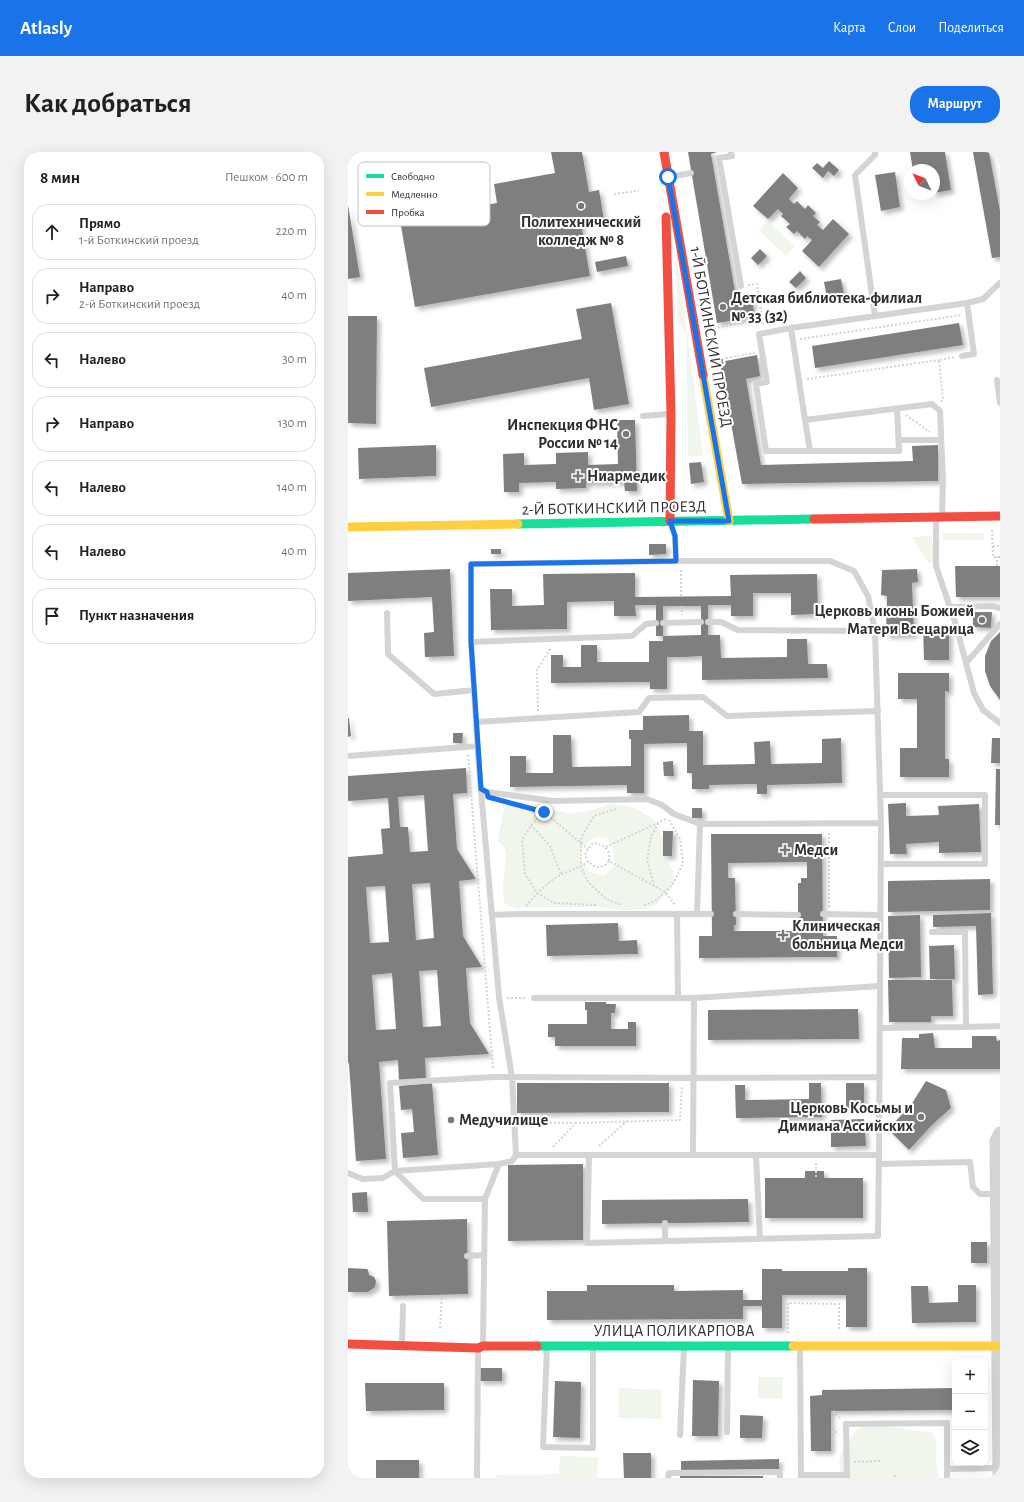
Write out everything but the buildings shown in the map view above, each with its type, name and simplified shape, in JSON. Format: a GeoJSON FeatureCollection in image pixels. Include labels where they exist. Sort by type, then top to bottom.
{"type":"FeatureCollection","features":[{"type":"Feature","properties":{"kind":"street","name":"1-Й БОТКИНСКИЙ ПРОЕЗД"},"geometry":{"type":"LineString","coordinates":[[664,155],[729,521]]}},
{"type":"Feature","properties":{"kind":"street","name":"1-Й БОТКИНСКИЙ ПРОЕЗД"},"geometry":{"type":"LineString","coordinates":[[664,155],[671,414],[670,521]]}},
{"type":"Feature","properties":{"kind":"street","name":"2-Й БОТКИНСКИЙ ПРОЕЗД"},"geometry":{"type":"LineString","coordinates":[[348,528],[1000,516]]}},
{"type":"Feature","properties":{"kind":"street"},"geometry":{"type":"LineString","coordinates":[[999,1473],[996,1142],[1000,1134]]}},
{"type":"Feature","properties":{"kind":"street","name":"УЛИЦА ПОЛИКАРПОВА"},"geometry":{"type":"LineString","coordinates":[[348,1344],[481,1347],[998,1346]]}},
{"type":"Feature","properties":{"kind":"lane"},"geometry":{"type":"LineString","coordinates":[[731,152],[732,156],[719,158],[717,169],[741,286]]}},
{"type":"Feature","properties":{"kind":"lane"},"geometry":{"type":"LineString","coordinates":[[875,152],[875,155],[856,175],[875,316]]}},
{"type":"Feature","properties":{"kind":"lane"},"geometry":{"type":"LineString","coordinates":[[668,177],[691,173]]}},
{"type":"Feature","properties":{"kind":"lane"},"geometry":{"type":"LineString","coordinates":[[897,409],[899,451],[766,451],[756,384],[767,382],[759,334],[791,328],[967,303],[983,299],[1000,283]]}},
{"type":"Feature","properties":{"kind":"lane"},"geometry":{"type":"LineString","coordinates":[[962,356],[974,354],[967,303]]}},
{"type":"Feature","properties":{"kind":"lane"},"geometry":{"type":"LineString","coordinates":[[791,328],[810,451]]}},
{"type":"Feature","properties":{"kind":"lane"},"geometry":{"type":"LineString","coordinates":[[997,380],[1000,403]]}},
{"type":"Feature","properties":{"kind":"lane"},"geometry":{"type":"LineString","coordinates":[[805,420],[932,404],[940,411],[943,480],[936,566],[950,607],[974,693],[983,710],[1000,723]]}},
{"type":"Feature","properties":{"kind":"lane"},"geometry":{"type":"LineString","coordinates":[[643,416],[671,414]]}},
{"type":"Feature","properties":{"kind":"lane"},"geometry":{"type":"LineString","coordinates":[[899,440],[941,440]]}},
{"type":"Feature","properties":{"kind":"lane"},"geometry":{"type":"LineString","coordinates":[[670,521],[675,536],[676,561]]}},
{"type":"Feature","properties":{"kind":"lane"},"geometry":{"type":"LineString","coordinates":[[348,1173],[363,1178],[383,1178],[395,1171],[499,1164],[512,1161],[516,1155],[512,1077],[499,998],[481,789],[471,642],[471,564],[676,561],[830,561],[854,572],[868,596],[875,631],[882,823],[878,1236],[587,1243],[589,1156]]}},
{"type":"Feature","properties":{"kind":"lane"},"geometry":{"type":"LineString","coordinates":[[950,607],[993,606],[1000,608]]}},
{"type":"Feature","properties":{"kind":"lane"},"geometry":{"type":"LineString","coordinates":[[387,613],[388,654],[434,694],[474,690]]}},
{"type":"Feature","properties":{"kind":"lane"},"geometry":{"type":"LineString","coordinates":[[663,623],[701,622]]}},
{"type":"Feature","properties":{"kind":"lane"},"geometry":{"type":"LineString","coordinates":[[708,622],[721,622],[738,630],[875,631]]}},
{"type":"Feature","properties":{"kind":"lane"},"geometry":{"type":"LineString","coordinates":[[471,642],[632,636],[646,624],[656,624]]}},
{"type":"Feature","properties":{"kind":"lane"},"geometry":{"type":"LineString","coordinates":[[966,662],[1000,624]]}},
{"type":"Feature","properties":{"kind":"lane"},"geometry":{"type":"LineString","coordinates":[[476,722],[639,712],[649,698],[704,697],[727,716],[878,711]]}},
{"type":"Feature","properties":{"kind":"lane"},"geometry":{"type":"LineString","coordinates":[[348,756],[478,746]]}},
{"type":"Feature","properties":{"kind":"lane"},"geometry":{"type":"LineString","coordinates":[[481,789],[487,792],[553,801],[647,799],[662,805],[674,814],[700,824],[882,823]]}},
{"type":"Feature","properties":{"kind":"lane"},"geometry":{"type":"LineString","coordinates":[[881,795],[985,795],[985,864],[881,864]]}},
{"type":"Feature","properties":{"kind":"lane"},"geometry":{"type":"LineString","coordinates":[[697,914],[700,824]]}},
{"type":"Feature","properties":{"kind":"lane"},"geometry":{"type":"LineString","coordinates":[[492,916],[520,914],[711,914]]}},
{"type":"Feature","properties":{"kind":"lane"},"geometry":{"type":"LineString","coordinates":[[736,914],[798,914]]}},
{"type":"Feature","properties":{"kind":"lane"},"geometry":{"type":"LineString","coordinates":[[826,914],[880,914]]}},
{"type":"Feature","properties":{"kind":"lane"},"geometry":{"type":"LineString","coordinates":[[678,998],[680,915]]}},
{"type":"Feature","properties":{"kind":"lane"},"geometry":{"type":"LineString","coordinates":[[932,932],[965,932],[966,1027]]}},
{"type":"Feature","properties":{"kind":"lane"},"geometry":{"type":"LineString","coordinates":[[534,998],[694,998],[880,986]]}},
{"type":"Feature","properties":{"kind":"lane"},"geometry":{"type":"LineString","coordinates":[[693,1154],[694,998]]}},
{"type":"Feature","properties":{"kind":"lane"},"geometry":{"type":"LineString","coordinates":[[880,1028],[1000,1026]]}},
{"type":"Feature","properties":{"kind":"lane"},"geometry":{"type":"LineString","coordinates":[[485,1199],[424,1199],[395,1171],[390,1083],[494,1077],[694,1080],[880,1077]]}},
{"type":"Feature","properties":{"kind":"lane"},"geometry":{"type":"LineString","coordinates":[[516,1155],[879,1155]]}},
{"type":"Feature","properties":{"kind":"lane"},"geometry":{"type":"LineString","coordinates":[[756,1155],[760,1238]]}},
{"type":"Feature","properties":{"kind":"lane"},"geometry":{"type":"LineString","coordinates":[[879,1164],[970,1162],[973,1187],[980,1194],[996,1194]]}},
{"type":"Feature","properties":{"kind":"lane"},"geometry":{"type":"LineString","coordinates":[[477,1478],[485,1199],[499,1164]]}},
{"type":"Feature","properties":{"kind":"lane"},"geometry":{"type":"LineString","coordinates":[[665,1224],[665,1241]]}},
{"type":"Feature","properties":{"kind":"lane"},"geometry":{"type":"LineString","coordinates":[[467,1256],[484,1255]]}},
{"type":"Feature","properties":{"kind":"lane"},"geometry":{"type":"LineString","coordinates":[[402,1345],[403,1306]]}},
{"type":"Feature","properties":{"kind":"lane"},"geometry":{"type":"LineString","coordinates":[[547,1346],[544,1447],[593,1448],[593,1346]]}},
{"type":"Feature","properties":{"kind":"lane"},"geometry":{"type":"LineString","coordinates":[[680,1434],[684,1346]]}},
{"type":"Feature","properties":{"kind":"lane"},"geometry":{"type":"LineString","coordinates":[[727,1432],[728,1346]]}},
{"type":"Feature","properties":{"kind":"lane"},"geometry":{"type":"LineString","coordinates":[[800,1346],[801,1477],[847,1476],[846,1424],[947,1423],[947,1478]]}},
{"type":"Feature","properties":{"kind":"lane"},"geometry":{"type":"LineString","coordinates":[[947,1469],[999,1473]]}},
{"type":"Feature","properties":{"kind":"lane"},"geometry":{"type":"LineString","coordinates":[[668,1478],[669,1473],[768,1472],[780,1472],[780,1478]]}},
{"type":"Feature","properties":{"kind":"path"},"geometry":{"type":"LineString","coordinates":[[614,194],[639,191]]}},
{"type":"Feature","properties":{"kind":"path"},"geometry":{"type":"LineString","coordinates":[[741,286],[757,284],[765,333]]}},
{"type":"Feature","properties":{"kind":"path"},"geometry":{"type":"LineString","coordinates":[[793,340],[969,314]]}},
{"type":"Feature","properties":{"kind":"path"},"geometry":{"type":"LineString","coordinates":[[707,330],[762,318]]}},
{"type":"Feature","properties":{"kind":"path"},"geometry":{"type":"LineString","coordinates":[[713,360],[762,352]]}},
{"type":"Feature","properties":{"kind":"path"},"geometry":{"type":"LineString","coordinates":[[799,381],[962,356]]}},
{"type":"Feature","properties":{"kind":"path"},"geometry":{"type":"LineString","coordinates":[[936,408],[943,399],[939,360]]}},
{"type":"Feature","properties":{"kind":"path"},"geometry":{"type":"LineString","coordinates":[[897,409],[941,440]]}},
{"type":"Feature","properties":{"kind":"path"},"geometry":{"type":"LineString","coordinates":[[992,529],[993,557],[999,557],[997,566]]}},
{"type":"Feature","properties":{"kind":"path"},"geometry":{"type":"LineString","coordinates":[[993,546],[1000,546]]}},
{"type":"Feature","properties":{"kind":"path"},"geometry":{"type":"LineString","coordinates":[[681,596],[680,570],[688,570]]}},
{"type":"Feature","properties":{"kind":"path"},"geometry":{"type":"LineString","coordinates":[[538,718],[537,670],[554,643]]}},
{"type":"Feature","properties":{"kind":"path"},"geometry":{"type":"LineString","coordinates":[[468,754],[494,1077]]}},
{"type":"Feature","properties":{"kind":"path"},"geometry":{"type":"LineString","coordinates":[[516,804],[544,812],[588,849]]}},
{"type":"Feature","properties":{"kind":"path"},"geometry":{"type":"LineString","coordinates":[[556,807],[544,812],[531,825],[522,840],[525,874],[537,893],[554,903],[600,905]]}},
{"type":"Feature","properties":{"kind":"path"},"geometry":{"type":"LineString","coordinates":[[608,809],[623,808]]}},
{"type":"Feature","properties":{"kind":"path"},"geometry":{"type":"LineString","coordinates":[[615,905],[623,906],[606,899],[588,882],[581,867],[580,842],[594,816],[616,809]]}},
{"type":"Feature","properties":{"kind":"path"},"geometry":{"type":"LineString","coordinates":[[642,906],[656,901],[673,884],[683,863],[680,839],[667,818],[662,815]]}},
{"type":"Feature","properties":{"kind":"path"},"geometry":{"type":"LineString","coordinates":[[606,847],[667,818]]}},
{"type":"Feature","properties":{"kind":"path"},"geometry":{"type":"LineString","coordinates":[[654,886],[647,860],[651,837],[658,823]]}},
{"type":"Feature","properties":{"kind":"path"},"geometry":{"type":"LineString","coordinates":[[826,914],[829,823]]}},
{"type":"Feature","properties":{"kind":"path"},"geometry":{"type":"LineString","coordinates":[[531,825],[550,846],[561,874]]}},
{"type":"Feature","properties":{"kind":"path"},"geometry":{"type":"LineString","coordinates":[[593,843],[606,847],[610,854],[609,861],[604,866],[596,867],[588,862],[585,855],[588,849],[593,843]]}},
{"type":"Feature","properties":{"kind":"path"},"geometry":{"type":"LineString","coordinates":[[609,861],[665,892],[680,915]]}},
{"type":"Feature","properties":{"kind":"path"},"geometry":{"type":"LineString","coordinates":[[520,914],[537,893],[561,874],[581,867],[588,862]]}},
{"type":"Feature","properties":{"kind":"path"},"geometry":{"type":"LineString","coordinates":[[499,998],[534,998]]}},
{"type":"Feature","properties":{"kind":"path"},"geometry":{"type":"LineString","coordinates":[[514,1122],[576,1123],[680,1120],[681,1086],[694,1080]]}},
{"type":"Feature","properties":{"kind":"path"},"geometry":{"type":"LineString","coordinates":[[589,1156],[628,1121]]}},
{"type":"Feature","properties":{"kind":"path"},"geometry":{"type":"LineString","coordinates":[[546,1155],[576,1123]]}},
{"type":"Feature","properties":{"kind":"path"},"geometry":{"type":"LineString","coordinates":[[816,1155],[816,1178]]}},
{"type":"Feature","properties":{"kind":"path"},"geometry":{"type":"LineString","coordinates":[[440,1328],[442,1295]]}},
{"type":"Feature","properties":{"kind":"path"},"geometry":{"type":"LineString","coordinates":[[788,1333],[788,1304],[839,1304],[839,1333]]}},
{"type":"Feature","properties":{"kind":"path"},"geometry":{"type":"LineString","coordinates":[[833,1411],[846,1424]]}},
{"type":"Feature","properties":{"kind":"path"},"geometry":{"type":"LineString","coordinates":[[846,1462],[880,1462]]}},
{"type":"Feature","properties":{"kind":"shaded area"},"geometry":{"type":"Polygon","coordinates":[[[768,221],[795,247],[786,256],[759,230],[768,221]]]}},
{"type":"Feature","properties":{"kind":"shaded area"},"geometry":{"type":"Polygon","coordinates":[[[676,248],[703,455],[688,457],[686,332],[678,323],[676,248]]]}},
{"type":"Feature","properties":{"kind":"shaded area"},"geometry":{"type":"Polygon","coordinates":[[[943,533],[984,533],[984,540],[943,540],[943,533]]]}},
{"type":"Feature","properties":{"kind":"shaded area"},"geometry":{"type":"Polygon","coordinates":[[[932,536],[934,562],[929,563],[911,537],[932,536]]]}},
{"type":"Feature","properties":{"kind":"shaded area"},"geometry":{"type":"Polygon","coordinates":[[[519,801],[571,814],[588,811],[610,804],[628,806],[639,810],[654,820],[659,830],[663,840],[665,857],[673,871],[674,882],[671,889],[656,905],[646,909],[623,910],[596,907],[514,908],[504,903],[503,885],[506,853],[504,847],[499,842],[498,836],[504,810],[507,805],[519,801]],[[596,837],[582,846],[579,857],[589,871],[604,876],[615,865],[613,848],[607,838],[596,837]]]}},
{"type":"Feature","properties":{"kind":"shaded area"},"geometry":{"type":"Polygon","coordinates":[[[758,1377],[783,1377],[782,1399],[758,1398],[758,1377]]]}},
{"type":"Feature","properties":{"kind":"shaded area"},"geometry":{"type":"Polygon","coordinates":[[[619,1388],[662,1390],[661,1419],[618,1418],[619,1388]]]}},
{"type":"Feature","properties":{"kind":"shaded area"},"geometry":{"type":"Polygon","coordinates":[[[881,1425],[933,1433],[937,1444],[936,1460],[939,1478],[842,1478],[839,1464],[840,1457],[844,1448],[858,1428],[881,1425]]]}},
{"type":"Feature","properties":{"kind":"shaded area"},"geometry":{"type":"Polygon","coordinates":[[[560,1456],[598,1457],[597,1478],[496,1478],[496,1475],[559,1474],[560,1456]]]}},
{"type":"Feature","properties":{"kind":"traffic: fast"},"geometry":{"type":"LineString","coordinates":[[518,524],[814,519]]}},
{"type":"Feature","properties":{"kind":"traffic: fast"},"geometry":{"type":"LineString","coordinates":[[537,1346],[793,1346]]}},
{"type":"Feature","properties":{"kind":"traffic: slow"},"geometry":{"type":"LineString","coordinates":[[703,375],[729,521]]}},
{"type":"Feature","properties":{"kind":"traffic: slow"},"geometry":{"type":"LineString","coordinates":[[348,527],[518,524]]}},
{"type":"Feature","properties":{"kind":"traffic: slow"},"geometry":{"type":"LineString","coordinates":[[793,1346],[1000,1346]]}},
{"type":"Feature","properties":{"kind":"traffic: jam"},"geometry":{"type":"LineString","coordinates":[[664,152],[703,375]]}},
{"type":"Feature","properties":{"kind":"traffic: jam"},"geometry":{"type":"LineString","coordinates":[[666,217],[671,414],[670,521]]}},
{"type":"Feature","properties":{"kind":"traffic: jam"},"geometry":{"type":"LineString","coordinates":[[814,519],[1000,516]]}},
{"type":"Feature","properties":{"kind":"traffic: jam"},"geometry":{"type":"LineString","coordinates":[[348,1344],[478,1348],[483,1346],[537,1346]]}},
{"type":"Feature","properties":{"kind":"place","name":"Политехнический колледж № 8"},"geometry":{"type":"Point","coordinates":[581,206]}},
{"type":"Feature","properties":{"kind":"place","name":"Детская библиотека-филиал № 33 (32)"},"geometry":{"type":"Point","coordinates":[723,307]}},
{"type":"Feature","properties":{"kind":"place","name":"Инспекция ФНС России № 14"},"geometry":{"type":"Point","coordinates":[626,434]}},
{"type":"Feature","properties":{"kind":"place","name":"Ниармедик"},"geometry":{"type":"Point","coordinates":[578,476]}},
{"type":"Feature","properties":{"kind":"place","name":"Церковь иконы Божией Матери Всецарица"},"geometry":{"type":"Point","coordinates":[982,620]}},
{"type":"Feature","properties":{"kind":"place","name":"Медси"},"geometry":{"type":"Point","coordinates":[785,850]}},
{"type":"Feature","properties":{"kind":"place","name":"Клиническая больница Медси"},"geometry":{"type":"Point","coordinates":[783,935]}},
{"type":"Feature","properties":{"kind":"place","name":"Церковь Косьмы и Димиана Ассийских"},"geometry":{"type":"Point","coordinates":[921,1117]}},
{"type":"Feature","properties":{"kind":"place","name":"Медучилище"},"geometry":{"type":"Point","coordinates":[451,1120]}},
{"type":"Feature","properties":{"kind":"route"},"geometry":{"type":"LineString","coordinates":[[544,812],[488,797],[487,792],[481,789],[471,642],[471,564],[676,561],[675,536],[670,521],[729,521],[668,177]]}}]}
